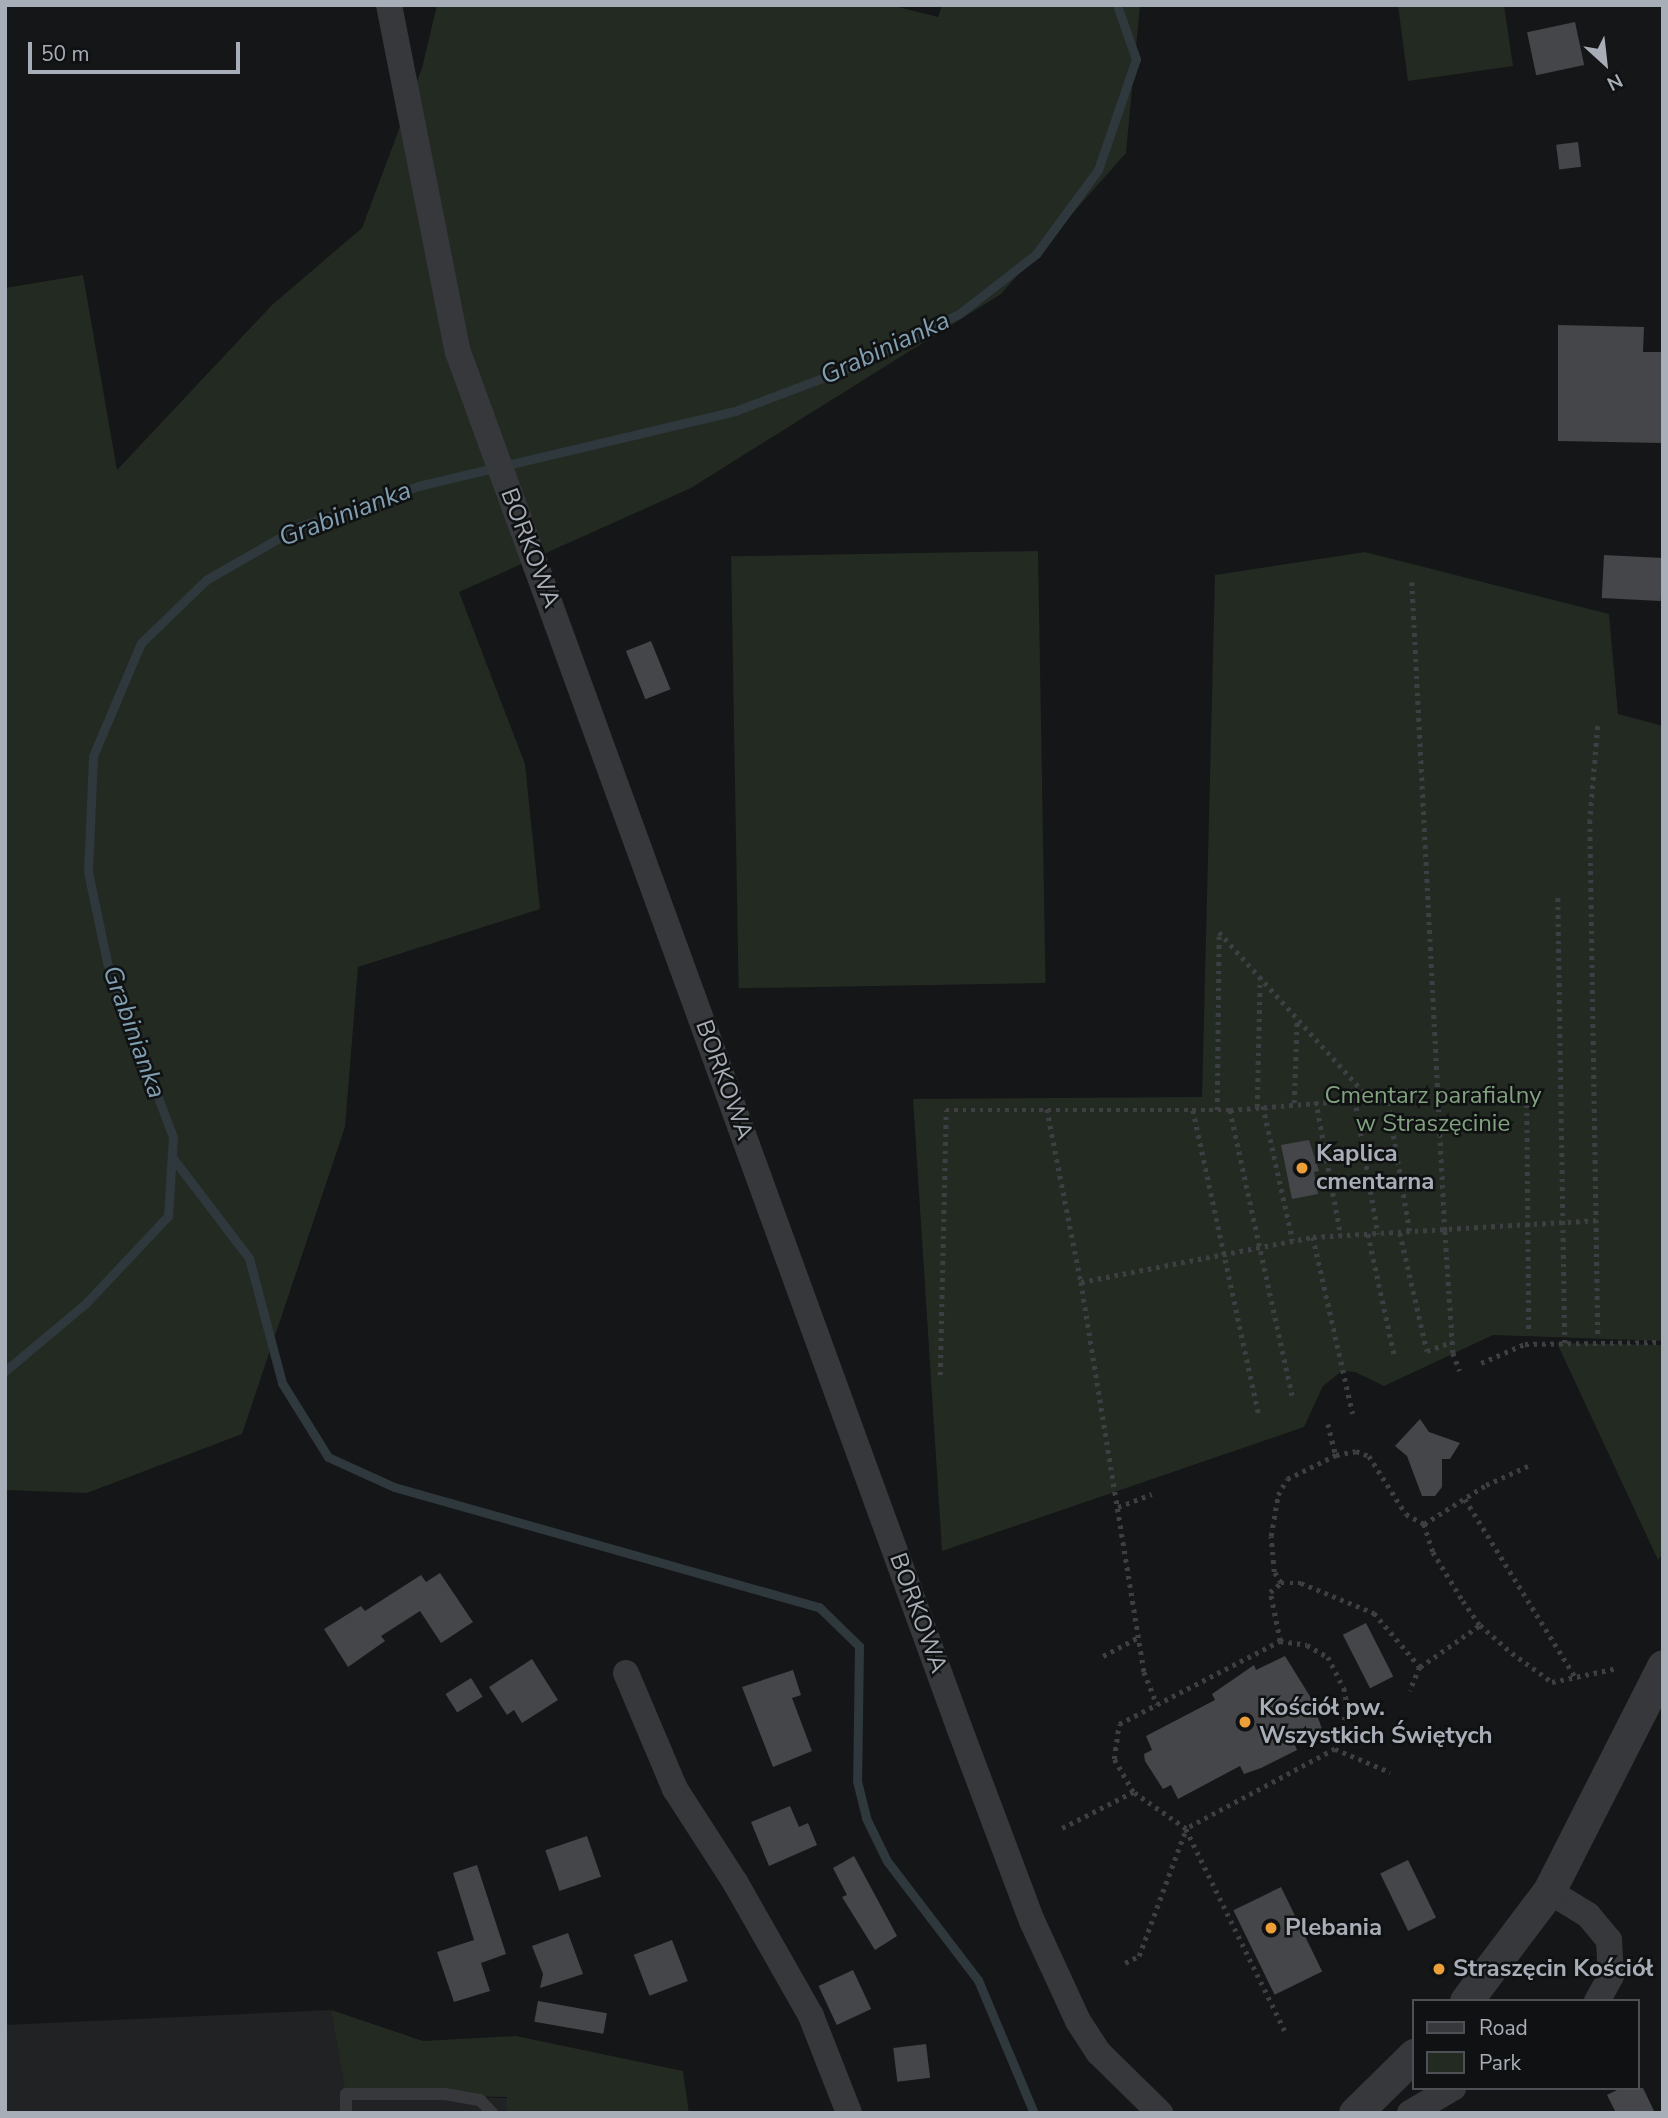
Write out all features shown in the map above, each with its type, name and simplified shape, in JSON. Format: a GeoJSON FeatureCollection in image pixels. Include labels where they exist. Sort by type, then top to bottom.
{"type":"FeatureCollection","features":[{"type":"Feature","properties":{"kind":"street","name":"BORKOWA"},"geometry":{"type":"LineString","coordinates":[[389,5],[458,352],[475,404],[1032,1921],[1078,2021],[1099,2053],[1160,2113]]}},
{"type":"Feature","properties":{"kind":"street"},"geometry":{"type":"LineString","coordinates":[[1468,1999],[1549,1891],[1663,1666]]}},
{"type":"Feature","properties":{"kind":"street"},"geometry":{"type":"LineString","coordinates":[[626,1673],[659,1757],[687,1812],[735,1882],[811,2016],[849,2113]]}},
{"type":"Feature","properties":{"kind":"street"},"geometry":{"type":"LineString","coordinates":[[1549,1891],[1588,1915],[1609,1940],[1611,1976],[1598,1999]]}},
{"type":"Feature","properties":{"kind":"street"},"geometry":{"type":"LineString","coordinates":[[1354,2113],[1412,2057]]}},
{"type":"Feature","properties":{"kind":"street"},"geometry":{"type":"LineString","coordinates":[[1410,2113],[1450,2090]]}},
{"type":"Feature","properties":{"kind":"lane"},"geometry":{"type":"LineString","coordinates":[[346,2113],[346,2094],[445,2094],[480,2100],[492,2113]]}},
{"type":"Feature","properties":{"kind":"path"},"geometry":{"type":"LineString","coordinates":[[1412,582],[1445,1231],[1452,1342],[1460,1371]]}},
{"type":"Feature","properties":{"kind":"path"},"geometry":{"type":"LineString","coordinates":[[1598,726],[1590,820],[1598,1335]]}},
{"type":"Feature","properties":{"kind":"path"},"geometry":{"type":"LineString","coordinates":[[1558,898],[1564,1343]]}},
{"type":"Feature","properties":{"kind":"path"},"geometry":{"type":"LineString","coordinates":[[1217,1110],[1219,932],[1370,1099]]}},
{"type":"Feature","properties":{"kind":"path"},"geometry":{"type":"LineString","coordinates":[[1260,976],[1260,1107],[1293,1241]]}},
{"type":"Feature","properties":{"kind":"path"},"geometry":{"type":"LineString","coordinates":[[1294,1103],[1297,1017]]}},
{"type":"Feature","properties":{"kind":"path"},"geometry":{"type":"LineString","coordinates":[[940,1375],[946,1110],[1230,1110],[1355,1099],[1388,1102],[1410,1232]]}},
{"type":"Feature","properties":{"kind":"path"},"geometry":{"type":"LineString","coordinates":[[1355,1099],[1378,1234]]}},
{"type":"Feature","properties":{"kind":"path"},"geometry":{"type":"LineString","coordinates":[[1316,1101],[1341,1236]]}},
{"type":"Feature","properties":{"kind":"path"},"geometry":{"type":"LineString","coordinates":[[1527,1104],[1529,1329]]}},
{"type":"Feature","properties":{"kind":"path"},"geometry":{"type":"LineString","coordinates":[[1047,1109],[1081,1282],[1144,1672],[1157,1704]]}},
{"type":"Feature","properties":{"kind":"path"},"geometry":{"type":"LineString","coordinates":[[1193,1110],[1259,1415]]}},
{"type":"Feature","properties":{"kind":"path"},"geometry":{"type":"LineString","coordinates":[[1230,1110],[1292,1395]]}},
{"type":"Feature","properties":{"kind":"path"},"geometry":{"type":"LineString","coordinates":[[1081,1282],[1312,1237],[1596,1220]]}},
{"type":"Feature","properties":{"kind":"path"},"geometry":{"type":"LineString","coordinates":[[1400,1233],[1427,1351],[1452,1342]]}},
{"type":"Feature","properties":{"kind":"path"},"geometry":{"type":"LineString","coordinates":[[1368,1234],[1395,1358]]}},
{"type":"Feature","properties":{"kind":"path"},"geometry":{"type":"LineString","coordinates":[[1312,1237],[1353,1414]]}},
{"type":"Feature","properties":{"kind":"path"},"geometry":{"type":"LineString","coordinates":[[1481,1363],[1525,1344],[1663,1342]]}},
{"type":"Feature","properties":{"kind":"path"},"geometry":{"type":"LineString","coordinates":[[1328,1424],[1336,1455]]}},
{"type":"Feature","properties":{"kind":"path"},"geometry":{"type":"LineString","coordinates":[[1282,1583],[1274,1572],[1271,1536],[1278,1495],[1287,1479],[1336,1455],[1356,1451],[1369,1456],[1406,1514],[1424,1524],[1433,1552],[1480,1625],[1552,1682],[1618,1668]]}},
{"type":"Feature","properties":{"kind":"path"},"geometry":{"type":"LineString","coordinates":[[1424,1524],[1528,1466]]}},
{"type":"Feature","properties":{"kind":"path"},"geometry":{"type":"LineString","coordinates":[[1118,1507],[1152,1494]]}},
{"type":"Feature","properties":{"kind":"path"},"geometry":{"type":"LineString","coordinates":[[1465,1499],[1576,1678]]}},
{"type":"Feature","properties":{"kind":"path"},"geometry":{"type":"LineString","coordinates":[[1280,1640],[1270,1592],[1282,1583],[1301,1583],[1374,1613],[1420,1667]]}},
{"type":"Feature","properties":{"kind":"path"},"geometry":{"type":"LineString","coordinates":[[1410,1691],[1420,1667],[1480,1625]]}},
{"type":"Feature","properties":{"kind":"path"},"geometry":{"type":"LineString","coordinates":[[1104,1656],[1138,1637]]}},
{"type":"Feature","properties":{"kind":"path"},"geometry":{"type":"LineString","coordinates":[[1125,1964],[1139,1956],[1186,1829],[1335,1749],[1348,1709],[1344,1688],[1328,1657],[1307,1645],[1280,1640],[1119,1724],[1114,1759],[1133,1792],[1186,1829],[1285,2031]]}},
{"type":"Feature","properties":{"kind":"path"},"geometry":{"type":"LineString","coordinates":[[1335,1749],[1390,1772]]}},
{"type":"Feature","properties":{"kind":"path"},"geometry":{"type":"LineString","coordinates":[[1062,1828],[1133,1792]]}},
{"type":"Feature","properties":{"kind":"shaded area"},"geometry":{"type":"Polygon","coordinates":[[[331,2010],[347,2094],[507,2098],[507,2113],[5,2113],[5,2025],[331,2010]]]}},
{"type":"Feature","properties":{"kind":"green space"},"geometry":{"type":"Polygon","coordinates":[[[437,5],[890,5],[938,17],[942,5],[1140,5],[1126,153],[1001,294],[691,488],[459,592],[525,764],[540,909],[358,967],[345,1127],[242,1434],[87,1493],[5,1490],[5,288],[83,275],[117,470],[272,305],[362,228],[422,68],[437,5]]]}},
{"type":"Feature","properties":{"kind":"green space"},"geometry":{"type":"Polygon","coordinates":[[[1398,5],[1504,5],[1513,66],[1408,81],[1398,5]]]}},
{"type":"Feature","properties":{"kind":"green space"},"geometry":{"type":"Polygon","coordinates":[[[1038,551],[1046,983],[739,988],[731,556],[1038,551]]]}},
{"type":"Feature","properties":{"kind":"green space","name":"Cmentarz parafialny w Straszęcinie"},"geometry":{"type":"Polygon","coordinates":[[[1365,552],[1609,614],[1618,714],[1663,726],[1663,1341],[1493,1335],[1384,1386],[1355,1372],[1342,1371],[1323,1386],[1304,1427],[942,1551],[913,1099],[1202,1097],[1215,575],[1365,552]]]}},
{"type":"Feature","properties":{"kind":"green space"},"geometry":{"type":"Polygon","coordinates":[[[1557,1343],[1663,1345],[1663,1553],[1658,1560],[1557,1343]]]}},
{"type":"Feature","properties":{"kind":"green space"},"geometry":{"type":"Polygon","coordinates":[[[331,2010],[423,2041],[516,2036],[683,2071],[689,2113],[507,2113],[507,2097],[346,2094],[331,2010]]]}},
{"type":"Feature","properties":{"kind":"building"},"geometry":{"type":"Polygon","coordinates":[[[1575,22],[1584,65],[1536,75],[1527,32],[1575,22]]]}},
{"type":"Feature","properties":{"kind":"building"},"geometry":{"type":"Polygon","coordinates":[[[1578,142],[1581,167],[1559,169],[1556,145],[1578,142]]]}},
{"type":"Feature","properties":{"kind":"building"},"geometry":{"type":"Polygon","coordinates":[[[1558,325],[1644,327],[1643,352],[1661,352],[1663,360],[1663,443],[1558,441],[1558,325]]]}},
{"type":"Feature","properties":{"kind":"building"},"geometry":{"type":"Polygon","coordinates":[[[1604,555],[1663,558],[1661,601],[1602,598],[1604,555]]]}},
{"type":"Feature","properties":{"kind":"building"},"geometry":{"type":"Polygon","coordinates":[[[651,641],[670,689],[645,699],[626,651],[651,641]]]}},
{"type":"Feature","properties":{"kind":"building","name":"Kaplica cmentarna"},"geometry":{"type":"Polygon","coordinates":[[[1309,1140],[1319,1171],[1314,1172],[1318,1194],[1292,1199],[1281,1145],[1309,1140]]]}},
{"type":"Feature","properties":{"kind":"building"},"geometry":{"type":"Polygon","coordinates":[[[1420,1419],[1429,1432],[1460,1443],[1450,1459],[1442,1459],[1442,1487],[1435,1496],[1422,1496],[1407,1456],[1395,1446],[1420,1419]]]}},
{"type":"Feature","properties":{"kind":"building"},"geometry":{"type":"Polygon","coordinates":[[[440,1573],[473,1622],[441,1643],[420,1611],[381,1636],[385,1641],[348,1667],[324,1629],[361,1606],[365,1611],[421,1575],[426,1582],[440,1573]]]}},
{"type":"Feature","properties":{"kind":"building"},"geometry":{"type":"Polygon","coordinates":[[[1366,1623],[1393,1676],[1370,1688],[1343,1635],[1366,1623]]]}},
{"type":"Feature","properties":{"kind":"building","name":"Kościół pw. Wszystkich Świętych"},"geometry":{"type":"Polygon","coordinates":[[[1285,1656],[1311,1698],[1322,1729],[1294,1743],[1297,1750],[1261,1768],[1244,1774],[1240,1766],[1178,1799],[1171,1785],[1163,1789],[1145,1761],[1144,1754],[1152,1750],[1146,1736],[1215,1700],[1212,1694],[1254,1665],[1256,1670],[1285,1656]]]}},
{"type":"Feature","properties":{"kind":"building"},"geometry":{"type":"Polygon","coordinates":[[[532,1659],[558,1700],[522,1723],[514,1710],[507,1715],[489,1687],[532,1659]]]}},
{"type":"Feature","properties":{"kind":"building"},"geometry":{"type":"Polygon","coordinates":[[[793,1670],[801,1695],[792,1698],[812,1751],[773,1767],[742,1687],[793,1670]]]}},
{"type":"Feature","properties":{"kind":"building"},"geometry":{"type":"Polygon","coordinates":[[[471,1678],[483,1697],[457,1713],[446,1694],[471,1678]]]}},
{"type":"Feature","properties":{"kind":"building"},"geometry":{"type":"Polygon","coordinates":[[[790,1806],[799,1827],[808,1823],[817,1845],[769,1866],[751,1822],[790,1806]]]}},
{"type":"Feature","properties":{"kind":"building"},"geometry":{"type":"Polygon","coordinates":[[[587,1836],[601,1877],[559,1891],[545,1850],[587,1836]]]}},
{"type":"Feature","properties":{"kind":"building"},"geometry":{"type":"Polygon","coordinates":[[[854,1856],[897,1936],[875,1950],[842,1897],[847,1895],[833,1868],[854,1856]]]}},
{"type":"Feature","properties":{"kind":"building"},"geometry":{"type":"Polygon","coordinates":[[[1408,1860],[1436,1918],[1408,1931],[1380,1874],[1408,1860]]]}},
{"type":"Feature","properties":{"kind":"building"},"geometry":{"type":"Polygon","coordinates":[[[477,1865],[506,1954],[481,1963],[490,1991],[454,2002],[437,1952],[474,1940],[453,1873],[477,1865]]]}},
{"type":"Feature","properties":{"kind":"building","name":"Plebania"},"geometry":{"type":"Polygon","coordinates":[[[1281,1887],[1322,1971],[1275,1995],[1233,1910],[1281,1887]]]}},
{"type":"Feature","properties":{"kind":"building"},"geometry":{"type":"Polygon","coordinates":[[[568,1933],[583,1974],[540,1988],[543,1974],[532,1946],[568,1933]]]}},
{"type":"Feature","properties":{"kind":"building"},"geometry":{"type":"Polygon","coordinates":[[[672,1940],[688,1981],[649,1996],[634,1955],[672,1940]]]}},
{"type":"Feature","properties":{"kind":"building"},"geometry":{"type":"Polygon","coordinates":[[[853,1970],[871,2009],[837,2025],[819,1986],[853,1970]]]}},
{"type":"Feature","properties":{"kind":"building"},"geometry":{"type":"Polygon","coordinates":[[[538,2001],[607,2013],[603,2034],[534,2022],[538,2001]]]}},
{"type":"Feature","properties":{"kind":"building"},"geometry":{"type":"Polygon","coordinates":[[[926,2044],[930,2078],[897,2082],[893,2048],[926,2044]]]}},
{"type":"Feature","properties":{"kind":"building"},"geometry":{"type":"Polygon","coordinates":[[[1643,2088],[1655,2113],[1616,2113],[1607,2095],[1617,2090],[1643,2088]]]}},
{"type":"Feature","properties":{"kind":"waterway","name":"Grabinianka"},"geometry":{"type":"LineString","coordinates":[[5,1371],[86,1303],[168,1216],[173,1137],[107,962],[88,872],[93,756],[141,643],[206,580],[300,526],[418,486],[735,411],[846,369],[959,314],[1036,254],[1098,170],[1136,59],[1117,5]]}},
{"type":"Feature","properties":{"kind":"waterway"},"geometry":{"type":"LineString","coordinates":[[172,1157],[249,1258],[282,1383],[328,1457],[394,1487],[819,1607],[859,1646],[857,1781],[866,1818],[887,1861],[978,1980],[1034,2113]]}},
{"type":"Feature","properties":{"kind":"place","name":"Kaplica cmentarna"},"geometry":{"type":"Point","coordinates":[1302,1168]}},
{"type":"Feature","properties":{"kind":"place","name":"Kościół pw. Wszystkich Świętych"},"geometry":{"type":"Point","coordinates":[1245,1722]}},
{"type":"Feature","properties":{"kind":"place","name":"Plebania"},"geometry":{"type":"Point","coordinates":[1271,1928]}},
{"type":"Feature","properties":{"kind":"place","name":"Straszęcin Kościół"},"geometry":{"type":"Point","coordinates":[1439,1969]}}]}
